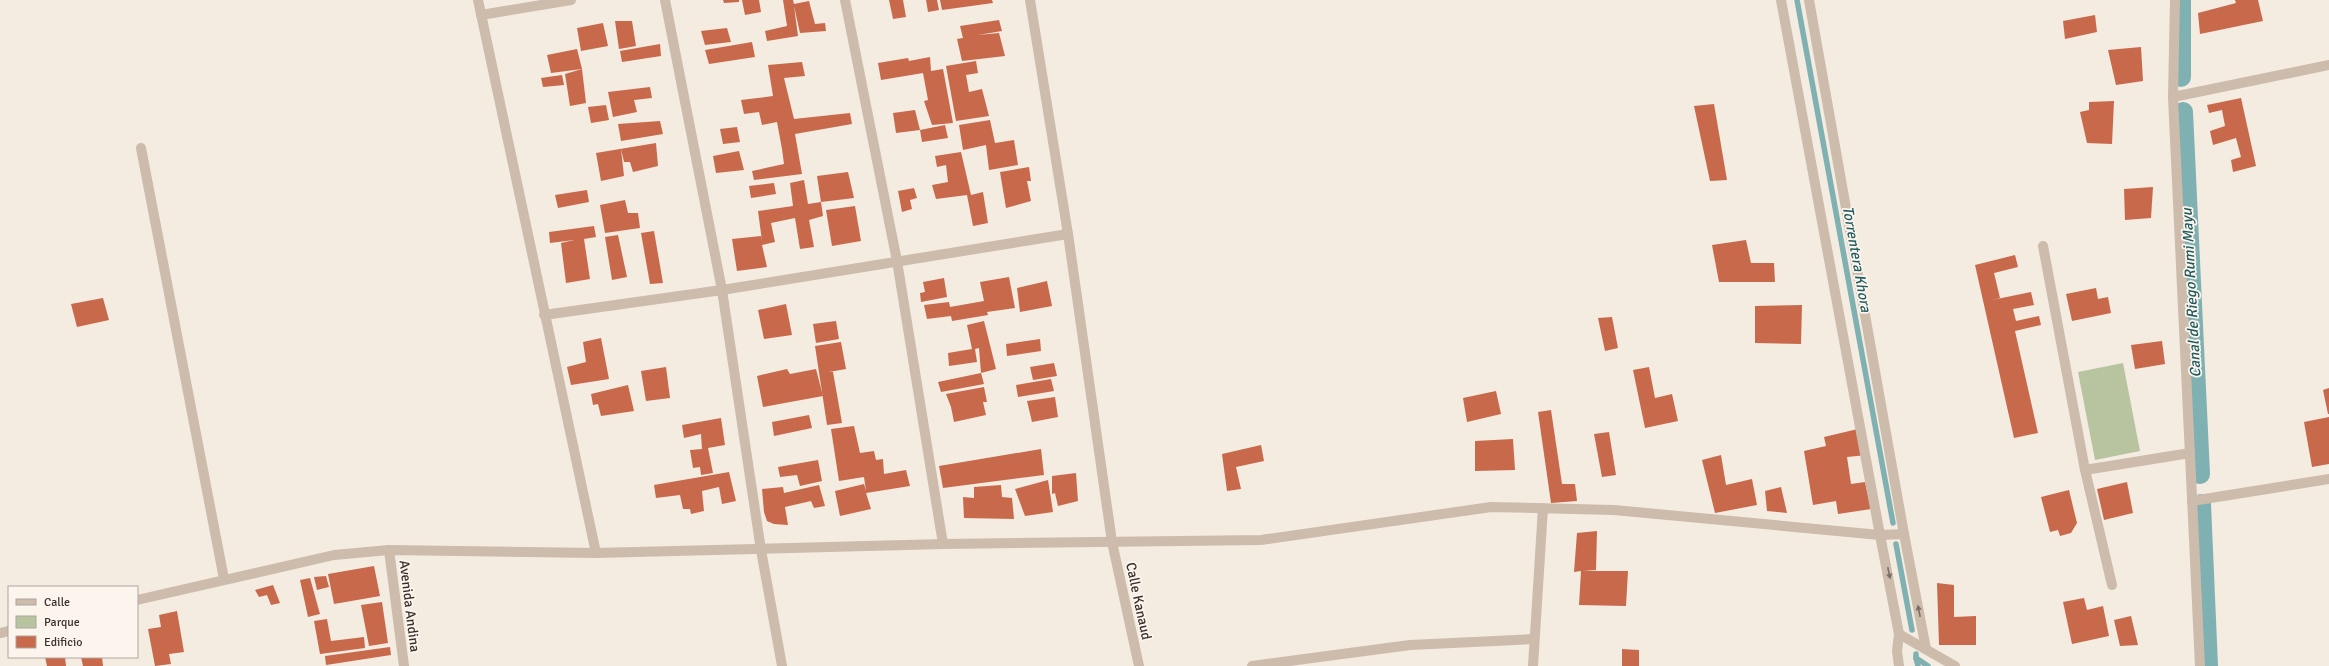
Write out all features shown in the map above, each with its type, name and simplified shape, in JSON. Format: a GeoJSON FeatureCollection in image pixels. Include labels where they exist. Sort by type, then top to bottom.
{"type":"FeatureCollection","features":[{"type":"Feature","properties":{"kind":"street"},"geometry":{"type":"LineString","coordinates":[[478,0],[596,553]]}},
{"type":"Feature","properties":{"kind":"street"},"geometry":{"type":"LineString","coordinates":[[481,15],[571,0]]}},
{"type":"Feature","properties":{"kind":"street"},"geometry":{"type":"LineString","coordinates":[[665,0],[722,290],[761,550],[782,666]]}},
{"type":"Feature","properties":{"kind":"street"},"geometry":{"type":"LineString","coordinates":[[845,0],[897,261],[943,544]]}},
{"type":"Feature","properties":{"kind":"street","name":"Calle Kanaud"},"geometry":{"type":"LineString","coordinates":[[1030,0],[1068,234],[1112,542],[1139,666]]}},
{"type":"Feature","properties":{"kind":"street"},"geometry":{"type":"LineString","coordinates":[[1781,0],[1899,634],[1897,651],[1899,666]]}},
{"type":"Feature","properties":{"kind":"street"},"geometry":{"type":"LineString","coordinates":[[1809,0],[1904,534],[1926,649]]}},
{"type":"Feature","properties":{"kind":"street"},"geometry":{"type":"LineString","coordinates":[[2174,2],[2173,97],[2200,666]]}},
{"type":"Feature","properties":{"kind":"street"},"geometry":{"type":"LineString","coordinates":[[2173,97],[2329,65]]}},
{"type":"Feature","properties":{"kind":"street"},"geometry":{"type":"LineString","coordinates":[[141,148],[224,579]]}},
{"type":"Feature","properties":{"kind":"street"},"geometry":{"type":"LineString","coordinates":[[544,315],[722,290],[1068,234]]}},
{"type":"Feature","properties":{"kind":"street"},"geometry":{"type":"LineString","coordinates":[[2043,246],[2085,470],[2112,584]]}},
{"type":"Feature","properties":{"kind":"street"},"geometry":{"type":"LineString","coordinates":[[2085,470],[2190,453]]}},
{"type":"Feature","properties":{"kind":"street"},"geometry":{"type":"LineString","coordinates":[[2192,501],[2329,479]]}},
{"type":"Feature","properties":{"kind":"street"},"geometry":{"type":"LineString","coordinates":[[138,600],[334,555],[389,550],[596,553],[761,550],[943,544],[1261,540],[1491,507],[1614,510],[1880,535],[1904,534]]}},
{"type":"Feature","properties":{"kind":"street"},"geometry":{"type":"LineString","coordinates":[[1533,666],[1543,508]]}},
{"type":"Feature","properties":{"kind":"street","name":"Avenida Andina"},"geometry":{"type":"LineString","coordinates":[[389,550],[404,666]]}},
{"type":"Feature","properties":{"kind":"street"},"geometry":{"type":"LineString","coordinates":[[1899,634],[1955,666]]}},
{"type":"Feature","properties":{"kind":"street"},"geometry":{"type":"LineString","coordinates":[[1252,666],[1410,645],[1534,639]]}},
{"type":"Feature","properties":{"kind":"green space"},"geometry":{"type":"Polygon","coordinates":[[[2123,363],[2140,451],[2095,460],[2078,372],[2123,363]]]}},
{"type":"Feature","properties":{"kind":"building"},"geometry":{"type":"Polygon","coordinates":[[[723,0],[739,0],[739,2],[724,3],[723,0]]]}},
{"type":"Feature","properties":{"kind":"building"},"geometry":{"type":"Polygon","coordinates":[[[742,0],[759,0],[761,12],[745,15],[742,0]]]}},
{"type":"Feature","properties":{"kind":"building"},"geometry":{"type":"Polygon","coordinates":[[[783,0],[793,0],[794,4],[809,1],[815,24],[825,23],[826,31],[800,33],[794,6],[798,36],[767,41],[765,31],[787,26],[783,0]]]}},
{"type":"Feature","properties":{"kind":"building"},"geometry":{"type":"Polygon","coordinates":[[[889,0],[903,0],[906,17],[893,19],[889,0]]]}},
{"type":"Feature","properties":{"kind":"building"},"geometry":{"type":"Polygon","coordinates":[[[926,0],[937,0],[939,10],[928,12],[926,0]]]}},
{"type":"Feature","properties":{"kind":"building"},"geometry":{"type":"Polygon","coordinates":[[[940,0],[992,0],[993,3],[942,10],[940,0]]]}},
{"type":"Feature","properties":{"kind":"building"},"geometry":{"type":"Polygon","coordinates":[[[2235,0],[2258,0],[2263,21],[2200,34],[2198,13],[2236,3],[2235,0]]]}},
{"type":"Feature","properties":{"kind":"building"},"geometry":{"type":"Polygon","coordinates":[[[2095,15],[2097,32],[2065,39],[2063,21],[2095,15]]]}},
{"type":"Feature","properties":{"kind":"building"},"geometry":{"type":"Polygon","coordinates":[[[999,20],[1002,31],[978,35],[999,33],[1005,56],[962,61],[957,39],[963,38],[960,26],[999,20]]]}},
{"type":"Feature","properties":{"kind":"building"},"geometry":{"type":"Polygon","coordinates":[[[615,21],[632,21],[636,46],[619,49],[615,21]]]}},
{"type":"Feature","properties":{"kind":"building"},"geometry":{"type":"Polygon","coordinates":[[[603,23],[608,46],[581,51],[577,28],[603,23]]]}},
{"type":"Feature","properties":{"kind":"building"},"geometry":{"type":"Polygon","coordinates":[[[727,28],[731,42],[705,45],[701,31],[727,28]]]}},
{"type":"Feature","properties":{"kind":"building"},"geometry":{"type":"Polygon","coordinates":[[[752,42],[755,57],[709,64],[705,50],[752,42]]]}},
{"type":"Feature","properties":{"kind":"building"},"geometry":{"type":"Polygon","coordinates":[[[660,44],[661,56],[622,62],[620,51],[660,44]]]}},
{"type":"Feature","properties":{"kind":"building"},"geometry":{"type":"Polygon","coordinates":[[[2141,47],[2143,81],[2116,85],[2108,50],[2141,47]]]}},
{"type":"Feature","properties":{"kind":"building"},"geometry":{"type":"Polygon","coordinates":[[[577,49],[582,69],[551,73],[547,55],[577,49]]]}},
{"type":"Feature","properties":{"kind":"building"},"geometry":{"type":"Polygon","coordinates":[[[930,57],[931,71],[943,69],[953,123],[932,125],[924,101],[928,100],[923,73],[881,80],[878,63],[908,58],[909,61],[930,57]]]}},
{"type":"Feature","properties":{"kind":"building"},"geometry":{"type":"Polygon","coordinates":[[[976,61],[978,73],[966,75],[969,92],[982,89],[989,116],[956,121],[946,66],[976,61]]]}},
{"type":"Feature","properties":{"kind":"building"},"geometry":{"type":"Polygon","coordinates":[[[802,62],[805,76],[784,78],[794,119],[850,113],[852,124],[795,134],[802,174],[754,180],[752,171],[784,164],[782,149],[777,122],[762,125],[759,112],[744,114],[741,100],[773,96],[768,65],[802,62]]]}},
{"type":"Feature","properties":{"kind":"building"},"geometry":{"type":"Polygon","coordinates":[[[582,69],[586,103],[570,106],[565,74],[582,69]]]}},
{"type":"Feature","properties":{"kind":"building"},"geometry":{"type":"Polygon","coordinates":[[[562,75],[564,85],[543,87],[541,78],[562,75]]]}},
{"type":"Feature","properties":{"kind":"building"},"geometry":{"type":"Polygon","coordinates":[[[650,87],[652,98],[634,100],[637,112],[613,117],[608,92],[650,87]]]}},
{"type":"Feature","properties":{"kind":"building"},"geometry":{"type":"Polygon","coordinates":[[[2241,98],[2256,166],[2233,172],[2231,160],[2241,157],[2236,138],[2213,145],[2210,131],[2225,126],[2222,110],[2209,113],[2207,105],[2241,98]]]}},
{"type":"Feature","properties":{"kind":"building"},"geometry":{"type":"Polygon","coordinates":[[[2114,101],[2112,144],[2087,143],[2080,112],[2089,110],[2089,102],[2114,101]]]}},
{"type":"Feature","properties":{"kind":"building"},"geometry":{"type":"Polygon","coordinates":[[[1714,104],[1727,180],[1710,181],[1694,106],[1714,104]]]}},
{"type":"Feature","properties":{"kind":"building"},"geometry":{"type":"Polygon","coordinates":[[[606,105],[609,120],[591,123],[588,107],[606,105]]]}},
{"type":"Feature","properties":{"kind":"building"},"geometry":{"type":"Polygon","coordinates":[[[915,110],[920,130],[896,133],[893,113],[915,110]]]}},
{"type":"Feature","properties":{"kind":"building"},"geometry":{"type":"Polygon","coordinates":[[[990,120],[995,143],[1014,140],[1018,165],[989,170],[986,145],[963,150],[959,125],[990,120]]]}},
{"type":"Feature","properties":{"kind":"building"},"geometry":{"type":"Polygon","coordinates":[[[660,121],[663,134],[621,141],[618,124],[660,121]]]}},
{"type":"Feature","properties":{"kind":"building"},"geometry":{"type":"Polygon","coordinates":[[[945,125],[948,138],[922,142],[920,130],[945,125]]]}},
{"type":"Feature","properties":{"kind":"building"},"geometry":{"type":"Polygon","coordinates":[[[737,127],[740,142],[723,144],[720,129],[737,127]]]}},
{"type":"Feature","properties":{"kind":"building"},"geometry":{"type":"Polygon","coordinates":[[[656,143],[658,166],[633,172],[630,162],[624,162],[621,149],[624,176],[601,181],[596,153],[656,143]]]}},
{"type":"Feature","properties":{"kind":"building"},"geometry":{"type":"Polygon","coordinates":[[[739,151],[744,170],[716,173],[713,156],[739,151]]]}},
{"type":"Feature","properties":{"kind":"building"},"geometry":{"type":"Polygon","coordinates":[[[961,152],[971,195],[983,192],[988,223],[973,226],[967,195],[936,199],[932,185],[948,182],[946,165],[937,167],[935,156],[961,152]]]}},
{"type":"Feature","properties":{"kind":"building"},"geometry":{"type":"Polygon","coordinates":[[[1029,167],[1031,181],[1027,181],[1031,201],[1006,208],[1000,172],[1029,167]]]}},
{"type":"Feature","properties":{"kind":"building"},"geometry":{"type":"Polygon","coordinates":[[[848,172],[854,198],[821,202],[817,176],[848,172]]]}},
{"type":"Feature","properties":{"kind":"building"},"geometry":{"type":"Polygon","coordinates":[[[804,180],[808,204],[821,202],[823,216],[809,220],[814,247],[800,249],[795,218],[771,223],[775,242],[762,245],[767,267],[737,271],[732,239],[761,236],[762,241],[758,211],[793,206],[790,183],[804,180]]]}},
{"type":"Feature","properties":{"kind":"building"},"geometry":{"type":"Polygon","coordinates":[[[774,183],[776,194],[751,198],[749,186],[774,183]]]}},
{"type":"Feature","properties":{"kind":"building"},"geometry":{"type":"Polygon","coordinates":[[[2153,187],[2151,218],[2125,220],[2124,189],[2153,187]]]}},
{"type":"Feature","properties":{"kind":"building"},"geometry":{"type":"Polygon","coordinates":[[[914,188],[917,198],[910,200],[912,209],[902,212],[898,191],[914,188]]]}},
{"type":"Feature","properties":{"kind":"building"},"geometry":{"type":"Polygon","coordinates":[[[587,190],[589,202],[558,208],[555,195],[587,190]]]}},
{"type":"Feature","properties":{"kind":"building"},"geometry":{"type":"Polygon","coordinates":[[[625,200],[628,213],[638,213],[640,228],[605,233],[600,205],[625,200]]]}},
{"type":"Feature","properties":{"kind":"building"},"geometry":{"type":"Polygon","coordinates":[[[855,206],[861,241],[832,246],[826,210],[855,206]]]}},
{"type":"Feature","properties":{"kind":"building"},"geometry":{"type":"Polygon","coordinates":[[[594,226],[596,237],[584,239],[590,279],[566,283],[561,243],[574,240],[550,243],[549,232],[594,226]]]}},
{"type":"Feature","properties":{"kind":"building"},"geometry":{"type":"Polygon","coordinates":[[[654,231],[663,283],[650,284],[641,233],[654,231]]]}},
{"type":"Feature","properties":{"kind":"building"},"geometry":{"type":"Polygon","coordinates":[[[618,235],[627,277],[612,280],[605,237],[618,235]]]}},
{"type":"Feature","properties":{"kind":"building"},"geometry":{"type":"Polygon","coordinates":[[[1746,240],[1751,263],[1774,263],[1775,282],[1719,282],[1712,245],[1746,240]]]}},
{"type":"Feature","properties":{"kind":"building"},"geometry":{"type":"Polygon","coordinates":[[[2015,255],[2018,267],[1994,273],[2000,298],[1992,300],[2031,292],[2034,305],[2013,309],[2016,321],[2039,316],[2041,325],[2015,331],[2038,433],[2014,438],[1975,265],[2015,255]]]}},
{"type":"Feature","properties":{"kind":"building"},"geometry":{"type":"Polygon","coordinates":[[[1009,277],[1015,308],[987,312],[988,315],[952,321],[951,316],[927,319],[924,305],[949,302],[950,307],[984,301],[980,282],[1009,277]]]}},
{"type":"Feature","properties":{"kind":"building"},"geometry":{"type":"Polygon","coordinates":[[[944,278],[947,297],[921,302],[920,293],[925,292],[923,282],[944,278]]]}},
{"type":"Feature","properties":{"kind":"building"},"geometry":{"type":"Polygon","coordinates":[[[1047,281],[1052,306],[1020,312],[1017,288],[1047,281]]]}},
{"type":"Feature","properties":{"kind":"building"},"geometry":{"type":"Polygon","coordinates":[[[2096,288],[2098,299],[2108,297],[2111,313],[2072,321],[2066,294],[2096,288]]]}},
{"type":"Feature","properties":{"kind":"building"},"geometry":{"type":"Polygon","coordinates":[[[103,298],[109,320],[77,327],[71,304],[103,298]]]}},
{"type":"Feature","properties":{"kind":"building"},"geometry":{"type":"Polygon","coordinates":[[[786,304],[792,335],[764,339],[758,310],[786,304]]]}},
{"type":"Feature","properties":{"kind":"building"},"geometry":{"type":"Polygon","coordinates":[[[1802,305],[1801,344],[1755,343],[1755,306],[1802,305]]]}},
{"type":"Feature","properties":{"kind":"building"},"geometry":{"type":"Polygon","coordinates":[[[1612,317],[1618,348],[1605,351],[1598,318],[1612,317]]]}},
{"type":"Feature","properties":{"kind":"building"},"geometry":{"type":"Polygon","coordinates":[[[836,321],[839,339],[816,343],[813,324],[836,321]]]}},
{"type":"Feature","properties":{"kind":"building"},"geometry":{"type":"Polygon","coordinates":[[[984,321],[996,369],[981,373],[979,348],[975,349],[977,362],[949,366],[948,353],[972,349],[967,325],[984,321]]]}},
{"type":"Feature","properties":{"kind":"building"},"geometry":{"type":"Polygon","coordinates":[[[601,338],[609,379],[571,385],[567,367],[586,362],[583,342],[601,338]]]}},
{"type":"Feature","properties":{"kind":"building"},"geometry":{"type":"Polygon","coordinates":[[[1040,339],[1041,351],[1007,356],[1006,344],[1040,339]]]}},
{"type":"Feature","properties":{"kind":"building"},"geometry":{"type":"Polygon","coordinates":[[[2162,341],[2165,364],[2135,369],[2131,345],[2162,341]]]}},
{"type":"Feature","properties":{"kind":"building"},"geometry":{"type":"Polygon","coordinates":[[[841,342],[846,369],[829,372],[833,372],[842,423],[827,425],[815,346],[841,342]]]}},
{"type":"Feature","properties":{"kind":"building"},"geometry":{"type":"Polygon","coordinates":[[[1054,363],[1057,376],[1033,380],[1030,367],[1054,363]]]}},
{"type":"Feature","properties":{"kind":"building"},"geometry":{"type":"Polygon","coordinates":[[[666,367],[670,398],[646,401],[641,371],[666,367]]]}},
{"type":"Feature","properties":{"kind":"building"},"geometry":{"type":"Polygon","coordinates":[[[1649,367],[1655,398],[1672,394],[1678,421],[1645,428],[1633,370],[1649,367]]]}},
{"type":"Feature","properties":{"kind":"building"},"geometry":{"type":"Polygon","coordinates":[[[787,369],[790,374],[816,369],[823,396],[763,407],[757,376],[787,369]]]}},
{"type":"Feature","properties":{"kind":"building"},"geometry":{"type":"Polygon","coordinates":[[[981,373],[984,384],[941,392],[938,382],[981,373]]]}},
{"type":"Feature","properties":{"kind":"building"},"geometry":{"type":"Polygon","coordinates":[[[1051,379],[1054,391],[1018,397],[1016,385],[1051,379]]]}},
{"type":"Feature","properties":{"kind":"building"},"geometry":{"type":"Polygon","coordinates":[[[628,385],[634,411],[601,416],[598,404],[593,405],[591,394],[628,385]]]}},
{"type":"Feature","properties":{"kind":"building"},"geometry":{"type":"Polygon","coordinates":[[[984,387],[987,402],[983,402],[986,415],[954,422],[951,407],[946,394],[984,387]]]}},
{"type":"Feature","properties":{"kind":"building"},"geometry":{"type":"Polygon","coordinates":[[[2329,388],[2329,414],[2328,414],[2323,390],[2329,388]]]}},
{"type":"Feature","properties":{"kind":"building"},"geometry":{"type":"Polygon","coordinates":[[[1496,391],[1501,414],[1467,422],[1463,398],[1496,391]]]}},
{"type":"Feature","properties":{"kind":"building"},"geometry":{"type":"Polygon","coordinates":[[[1055,397],[1058,417],[1032,422],[1027,401],[1055,397]]]}},
{"type":"Feature","properties":{"kind":"building"},"geometry":{"type":"Polygon","coordinates":[[[1551,410],[1562,484],[1575,484],[1577,501],[1551,503],[1538,412],[1551,410]]]}},
{"type":"Feature","properties":{"kind":"building"},"geometry":{"type":"Polygon","coordinates":[[[809,415],[812,428],[774,436],[772,422],[809,415]]]}},
{"type":"Feature","properties":{"kind":"building"},"geometry":{"type":"Polygon","coordinates":[[[2329,417],[2329,464],[2312,467],[2304,422],[2329,417]]]}},
{"type":"Feature","properties":{"kind":"building"},"geometry":{"type":"Polygon","coordinates":[[[721,418],[725,445],[708,448],[713,473],[701,475],[700,467],[693,468],[690,450],[702,449],[701,434],[684,438],[682,425],[721,418]]]}},
{"type":"Feature","properties":{"kind":"building"},"geometry":{"type":"Polygon","coordinates":[[[854,426],[860,453],[874,451],[876,460],[883,459],[884,474],[906,470],[910,486],[866,493],[871,509],[840,516],[835,491],[864,484],[866,491],[864,477],[839,481],[831,429],[854,426]]]}},
{"type":"Feature","properties":{"kind":"building"},"geometry":{"type":"Polygon","coordinates":[[[1862,428],[1867,455],[1847,457],[1851,484],[1865,482],[1871,509],[1838,514],[1836,501],[1813,505],[1804,451],[1826,446],[1824,437],[1862,428]]]}},
{"type":"Feature","properties":{"kind":"building"},"geometry":{"type":"Polygon","coordinates":[[[1609,432],[1616,475],[1602,477],[1594,434],[1609,432]]]}},
{"type":"Feature","properties":{"kind":"building"},"geometry":{"type":"Polygon","coordinates":[[[1513,439],[1515,470],[1475,471],[1475,441],[1513,439]]]}},
{"type":"Feature","properties":{"kind":"building"},"geometry":{"type":"Polygon","coordinates":[[[1261,445],[1264,461],[1236,467],[1241,489],[1227,491],[1222,454],[1261,445]]]}},
{"type":"Feature","properties":{"kind":"building"},"geometry":{"type":"Polygon","coordinates":[[[1041,449],[1044,475],[943,488],[939,466],[1041,449]]]}},
{"type":"Feature","properties":{"kind":"building"},"geometry":{"type":"Polygon","coordinates":[[[1721,455],[1726,485],[1752,479],[1757,505],[1715,513],[1702,460],[1721,455]]]}},
{"type":"Feature","properties":{"kind":"building"},"geometry":{"type":"Polygon","coordinates":[[[818,460],[822,481],[800,486],[797,475],[780,477],[778,467],[818,460]]]}},
{"type":"Feature","properties":{"kind":"building"},"geometry":{"type":"Polygon","coordinates":[[[729,472],[736,501],[722,504],[719,487],[702,491],[704,511],[691,514],[690,509],[683,509],[680,495],[656,498],[654,485],[729,472]]]}},
{"type":"Feature","properties":{"kind":"building"},"geometry":{"type":"Polygon","coordinates":[[[1076,473],[1078,501],[1058,506],[1055,493],[1052,494],[1052,476],[1076,473]]]}},
{"type":"Feature","properties":{"kind":"building"},"geometry":{"type":"Polygon","coordinates":[[[1048,480],[1053,512],[1025,516],[1015,489],[1048,480]]]}},
{"type":"Feature","properties":{"kind":"building"},"geometry":{"type":"Polygon","coordinates":[[[2127,482],[2133,513],[2104,520],[2097,489],[2127,482]]]}},
{"type":"Feature","properties":{"kind":"building"},"geometry":{"type":"Polygon","coordinates":[[[819,485],[825,506],[814,508],[811,501],[785,507],[788,525],[774,524],[767,521],[764,512],[762,489],[783,487],[784,493],[819,485]]]}},
{"type":"Feature","properties":{"kind":"building"},"geometry":{"type":"Polygon","coordinates":[[[1001,485],[1002,497],[1012,498],[1014,519],[964,518],[963,497],[974,498],[974,487],[1001,485]]]}},
{"type":"Feature","properties":{"kind":"building"},"geometry":{"type":"Polygon","coordinates":[[[1781,487],[1787,513],[1767,511],[1765,491],[1781,487]]]}},
{"type":"Feature","properties":{"kind":"building"},"geometry":{"type":"Polygon","coordinates":[[[2069,490],[2077,523],[2071,533],[2060,536],[2058,530],[2050,532],[2041,497],[2069,490]]]}},
{"type":"Feature","properties":{"kind":"building"},"geometry":{"type":"Polygon","coordinates":[[[1597,531],[1596,570],[1583,571],[1628,571],[1626,606],[1579,605],[1581,571],[1574,572],[1577,533],[1597,531]]]}},
{"type":"Feature","properties":{"kind":"building"},"geometry":{"type":"Polygon","coordinates":[[[374,566],[380,596],[334,604],[328,574],[374,566]]]}},
{"type":"Feature","properties":{"kind":"building"},"geometry":{"type":"Polygon","coordinates":[[[326,576],[329,587],[317,590],[314,577],[326,576]]]}},
{"type":"Feature","properties":{"kind":"building"},"geometry":{"type":"Polygon","coordinates":[[[310,578],[320,614],[308,617],[300,580],[310,578]]]}},
{"type":"Feature","properties":{"kind":"building"},"geometry":{"type":"Polygon","coordinates":[[[1937,583],[1954,585],[1954,617],[1976,616],[1976,645],[1939,645],[1937,583]]]}},
{"type":"Feature","properties":{"kind":"building"},"geometry":{"type":"Polygon","coordinates":[[[273,585],[280,603],[271,605],[267,595],[259,597],[255,590],[273,585]]]}},
{"type":"Feature","properties":{"kind":"building"},"geometry":{"type":"Polygon","coordinates":[[[2084,598],[2087,610],[2103,606],[2109,636],[2072,644],[2063,602],[2084,598]]]}},
{"type":"Feature","properties":{"kind":"building"},"geometry":{"type":"Polygon","coordinates":[[[382,602],[388,643],[369,646],[361,605],[382,602]]]}},
{"type":"Feature","properties":{"kind":"building"},"geometry":{"type":"Polygon","coordinates":[[[177,611],[184,652],[169,654],[171,664],[155,666],[148,629],[161,627],[159,615],[177,611]]]}},
{"type":"Feature","properties":{"kind":"building"},"geometry":{"type":"Polygon","coordinates":[[[2131,616],[2138,645],[2120,646],[2114,620],[2131,616]]]}},
{"type":"Feature","properties":{"kind":"building"},"geometry":{"type":"Polygon","coordinates":[[[327,619],[331,641],[364,637],[365,648],[320,654],[314,621],[327,619]]]}},
{"type":"Feature","properties":{"kind":"building"},"geometry":{"type":"Polygon","coordinates":[[[390,647],[391,655],[326,665],[325,656],[390,647]]]}},
{"type":"Feature","properties":{"kind":"building"},"geometry":{"type":"Polygon","coordinates":[[[1622,649],[1639,650],[1639,666],[1622,666],[1622,649]]]}},
{"type":"Feature","properties":{"kind":"building"},"geometry":{"type":"Polygon","coordinates":[[[45,658],[65,658],[66,666],[47,666],[45,658]]]}},
{"type":"Feature","properties":{"kind":"building"},"geometry":{"type":"Polygon","coordinates":[[[81,658],[102,658],[103,666],[83,666],[81,658]]]}},
{"type":"Feature","properties":{"kind":"waterway","name":"Torrentera Khora"},"geometry":{"type":"LineString","coordinates":[[1797,0],[1893,523]]}},
{"type":"Feature","properties":{"kind":"waterway","name":"Canal de Riego Rumi Mayu"},"geometry":{"type":"LineString","coordinates":[[2181,0],[2181,77]]}},
{"type":"Feature","properties":{"kind":"waterway","name":"Canal de Riego Rumi Mayu"},"geometry":{"type":"LineString","coordinates":[[2183,112],[2200,474]]}},
{"type":"Feature","properties":{"kind":"waterway","name":"Canal de Riego Rumi Mayu"},"geometry":{"type":"LineString","coordinates":[[2201,504],[2208,666]]}},
{"type":"Feature","properties":{"kind":"waterway","name":"Torrentera Khora"},"geometry":{"type":"LineString","coordinates":[[1896,544],[1912,630]]}},
{"type":"Feature","properties":{"kind":"waterway","name":"Torrentera Khora"},"geometry":{"type":"LineString","coordinates":[[1916,654],[1916,658],[1928,666]]}},
{"type":"Feature","properties":{"kind":"waterway","name":"Torrentera Khora"},"geometry":{"type":"LineString","coordinates":[[1916,658],[1918,666]]}}]}
